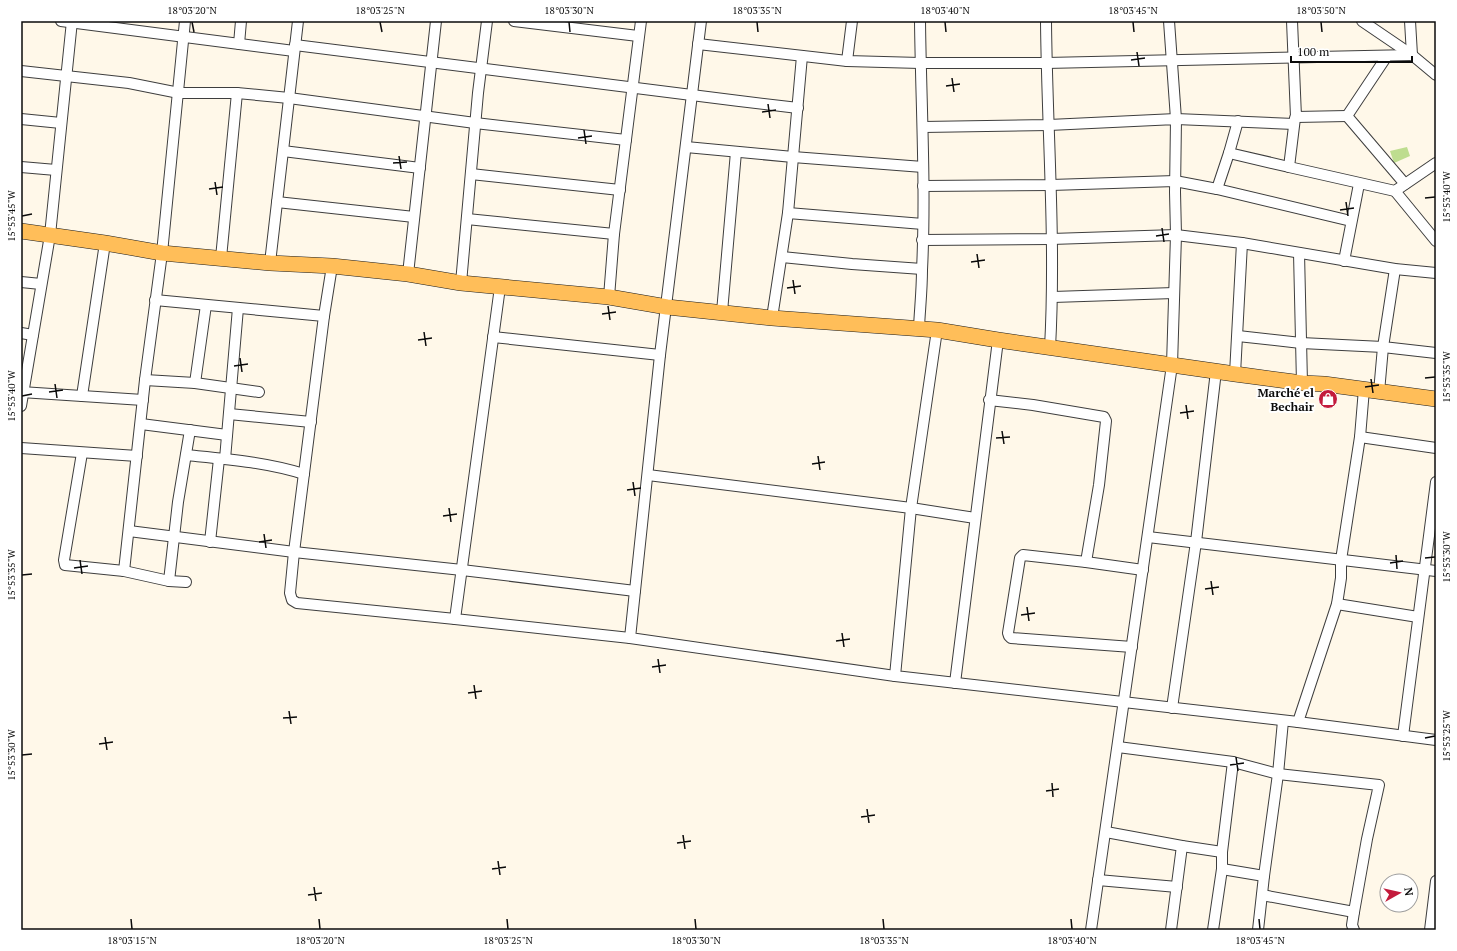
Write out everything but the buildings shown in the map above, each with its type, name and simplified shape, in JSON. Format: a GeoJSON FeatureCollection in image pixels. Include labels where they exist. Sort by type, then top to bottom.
{"type":"FeatureCollection","features":[{"type":"Feature","properties":{"kind":"main road"},"geometry":{"type":"LineString","coordinates":[[21,231],[162,253],[270,263],[332,266],[408,274],[462,283],[609,297],[667,307],[772,318],[937,330],[1050,348],[1235,374],[1436,399]]}},
{"type":"Feature","properties":{"kind":"street"},"geometry":{"type":"LineString","coordinates":[[61,21],[123,25],[183,37],[239,44],[295,48],[431,63],[798,108]]}},
{"type":"Feature","properties":{"kind":"street"},"geometry":{"type":"LineString","coordinates":[[124,571],[143,400],[162,253],[185,21]]}},
{"type":"Feature","properties":{"kind":"street"},"geometry":{"type":"LineString","coordinates":[[239,44],[241,21]]}},
{"type":"Feature","properties":{"kind":"street"},"geometry":{"type":"LineString","coordinates":[[270,263],[298,21]]}},
{"type":"Feature","properties":{"kind":"street"},"geometry":{"type":"LineString","coordinates":[[408,274],[436,21]]}},
{"type":"Feature","properties":{"kind":"street"},"geometry":{"type":"LineString","coordinates":[[462,283],[475,123],[487,21]]}},
{"type":"Feature","properties":{"kind":"street"},"geometry":{"type":"LineString","coordinates":[[514,21],[638,36]]}},
{"type":"Feature","properties":{"kind":"street"},"geometry":{"type":"LineString","coordinates":[[609,297],[614,234],[641,21]]}},
{"type":"Feature","properties":{"kind":"street"},"geometry":{"type":"LineString","coordinates":[[630,638],[660,355],[701,21]]}},
{"type":"Feature","properties":{"kind":"street"},"geometry":{"type":"LineString","coordinates":[[847,61],[852,21]]}},
{"type":"Feature","properties":{"kind":"street"},"geometry":{"type":"LineString","coordinates":[[919,328],[923,224],[923,127],[920,64],[920,21]]}},
{"type":"Feature","properties":{"kind":"street"},"geometry":{"type":"LineString","coordinates":[[1046,21],[1053,297],[1050,348]]}},
{"type":"Feature","properties":{"kind":"street"},"geometry":{"type":"LineString","coordinates":[[1092,930],[1172,365],[1176,235],[1176,119],[1169,21]]}},
{"type":"Feature","properties":{"kind":"street"},"geometry":{"type":"LineString","coordinates":[[1289,167],[1295,120],[1292,21]]}},
{"type":"Feature","properties":{"kind":"street"},"geometry":{"type":"LineString","coordinates":[[1362,21],[1412,55],[1436,75]]}},
{"type":"Feature","properties":{"kind":"street"},"geometry":{"type":"LineString","coordinates":[[1410,21],[1412,55]]}},
{"type":"Feature","properties":{"kind":"street"},"geometry":{"type":"LineString","coordinates":[[21,406],[22,392],[50,235],[72,22]]}},
{"type":"Feature","properties":{"kind":"street"},"geometry":{"type":"LineString","coordinates":[[698,44],[847,61],[920,64],[1046,63],[1412,55]]}},
{"type":"Feature","properties":{"kind":"street"},"geometry":{"type":"LineString","coordinates":[[772,318],[788,213],[802,56]]}},
{"type":"Feature","properties":{"kind":"street"},"geometry":{"type":"LineString","coordinates":[[1348,116],[1387,56]]}},
{"type":"Feature","properties":{"kind":"street"},"geometry":{"type":"LineString","coordinates":[[21,71],[129,83],[179,93],[236,93],[289,98],[475,123],[626,140]]}},
{"type":"Feature","properties":{"kind":"street"},"geometry":{"type":"LineString","coordinates":[[221,258],[236,93]]}},
{"type":"Feature","properties":{"kind":"street"},"geometry":{"type":"LineString","coordinates":[[923,127],[1049,125],[1176,119],[1238,121],[1295,120],[1348,116]]}},
{"type":"Feature","properties":{"kind":"street"},"geometry":{"type":"LineString","coordinates":[[1348,116],[1405,184]]}},
{"type":"Feature","properties":{"kind":"street"},"geometry":{"type":"LineString","coordinates":[[21,119],[62,123]]}},
{"type":"Feature","properties":{"kind":"street"},"geometry":{"type":"LineString","coordinates":[[1217,189],[1238,121]]}},
{"type":"Feature","properties":{"kind":"street"},"geometry":{"type":"LineString","coordinates":[[686,147],[923,167]]}},
{"type":"Feature","properties":{"kind":"street"},"geometry":{"type":"LineString","coordinates":[[283,151],[420,168]]}},
{"type":"Feature","properties":{"kind":"street"},"geometry":{"type":"LineString","coordinates":[[722,312],[736,152]]}},
{"type":"Feature","properties":{"kind":"street"},"geometry":{"type":"LineString","coordinates":[[1229,153],[1359,184],[1395,191],[1436,241]]}},
{"type":"Feature","properties":{"kind":"street"},"geometry":{"type":"LineString","coordinates":[[1395,191],[1436,163]]}},
{"type":"Feature","properties":{"kind":"street"},"geometry":{"type":"LineString","coordinates":[[21,167],[56,170]]}},
{"type":"Feature","properties":{"kind":"street"},"geometry":{"type":"LineString","coordinates":[[471,174],[620,190]]}},
{"type":"Feature","properties":{"kind":"street"},"geometry":{"type":"LineString","coordinates":[[923,186],[1051,185],[1175,181],[1217,189],[1351,221]]}},
{"type":"Feature","properties":{"kind":"street"},"geometry":{"type":"LineString","coordinates":[[1344,261],[1359,184]]}},
{"type":"Feature","properties":{"kind":"street"},"geometry":{"type":"LineString","coordinates":[[277,202],[414,218]]}},
{"type":"Feature","properties":{"kind":"street"},"geometry":{"type":"LineString","coordinates":[[788,213],[923,224]]}},
{"type":"Feature","properties":{"kind":"street"},"geometry":{"type":"LineString","coordinates":[[467,219],[614,234]]}},
{"type":"Feature","properties":{"kind":"street"},"geometry":{"type":"LineString","coordinates":[[922,240],[1051,239],[1176,235],[1242,243],[1395,269],[1436,273]]}},
{"type":"Feature","properties":{"kind":"street"},"geometry":{"type":"LineString","coordinates":[[82,396],[105,243]]}},
{"type":"Feature","properties":{"kind":"street"},"geometry":{"type":"LineString","coordinates":[[1235,374],[1242,243]]}},
{"type":"Feature","properties":{"kind":"street"},"geometry":{"type":"LineString","coordinates":[[1299,253],[1302,383]]}},
{"type":"Feature","properties":{"kind":"street"},"geometry":{"type":"LineString","coordinates":[[782,257],[922,269]]}},
{"type":"Feature","properties":{"kind":"street"},"geometry":{"type":"LineString","coordinates":[[332,266],[324,316],[294,552],[290,593],[292,600],[297,603],[630,638],[895,676],[1298,722],[1436,740]]}},
{"type":"Feature","properties":{"kind":"street"},"geometry":{"type":"LineString","coordinates":[[1379,392],[1383,347],[1395,269]]}},
{"type":"Feature","properties":{"kind":"street"},"geometry":{"type":"LineString","coordinates":[[21,282],[41,284]]}},
{"type":"Feature","properties":{"kind":"street"},"geometry":{"type":"LineString","coordinates":[[455,619],[500,287]]}},
{"type":"Feature","properties":{"kind":"street"},"geometry":{"type":"LineString","coordinates":[[1053,297],[1174,293]]}},
{"type":"Feature","properties":{"kind":"street"},"geometry":{"type":"LineString","coordinates":[[155,300],[324,316]]}},
{"type":"Feature","properties":{"kind":"street"},"geometry":{"type":"LineString","coordinates":[[195,383],[206,305]]}},
{"type":"Feature","properties":{"kind":"street"},"geometry":{"type":"LineString","coordinates":[[210,542],[227,435],[238,308]]}},
{"type":"Feature","properties":{"kind":"street"},"geometry":{"type":"LineString","coordinates":[[895,676],[911,508],[937,330]]}},
{"type":"Feature","properties":{"kind":"street"},"geometry":{"type":"LineString","coordinates":[[21,334],[33,335]]}},
{"type":"Feature","properties":{"kind":"street"},"geometry":{"type":"LineString","coordinates":[[1238,336],[1301,343],[1383,347],[1436,353]]}},
{"type":"Feature","properties":{"kind":"street"},"geometry":{"type":"LineString","coordinates":[[493,337],[660,355]]}},
{"type":"Feature","properties":{"kind":"street"},"geometry":{"type":"LineString","coordinates":[[955,683],[989,400],[998,340]]}},
{"type":"Feature","properties":{"kind":"street"},"geometry":{"type":"LineString","coordinates":[[1172,708],[1196,542],[1216,371]]}},
{"type":"Feature","properties":{"kind":"street"},"geometry":{"type":"LineString","coordinates":[[146,380],[195,383],[259,392]]}},
{"type":"Feature","properties":{"kind":"street"},"geometry":{"type":"LineString","coordinates":[[1298,722],[1336,604],[1341,578],[1341,560],[1360,437],[1364,389]]}},
{"type":"Feature","properties":{"kind":"street"},"geometry":{"type":"LineString","coordinates":[[22,392],[143,400]]}},
{"type":"Feature","properties":{"kind":"street"},"geometry":{"type":"LineString","coordinates":[[989,400],[1033,405],[1104,418],[1106,421],[1099,485],[1086,562]]}},
{"type":"Feature","properties":{"kind":"street"},"geometry":{"type":"LineString","coordinates":[[229,414],[311,422]]}},
{"type":"Feature","properties":{"kind":"street"},"geometry":{"type":"LineString","coordinates":[[141,424],[227,435]]}},
{"type":"Feature","properties":{"kind":"street"},"geometry":{"type":"LineString","coordinates":[[168,581],[178,502],[190,430]]}},
{"type":"Feature","properties":{"kind":"street"},"geometry":{"type":"LineString","coordinates":[[1360,437],[1436,448]]}},
{"type":"Feature","properties":{"kind":"street"},"geometry":{"type":"LineString","coordinates":[[21,448],[137,456]]}},
{"type":"Feature","properties":{"kind":"street"},"geometry":{"type":"LineString","coordinates":[[82,453],[64,560],[65,565],[124,571],[168,581],[186,582]]}},
{"type":"Feature","properties":{"kind":"street"},"geometry":{"type":"LineString","coordinates":[[186,456],[222,459],[283,468],[304,474]]}},
{"type":"Feature","properties":{"kind":"street"},"geometry":{"type":"LineString","coordinates":[[648,475],[911,508],[975,518]]}},
{"type":"Feature","properties":{"kind":"street"},"geometry":{"type":"LineString","coordinates":[[1403,736],[1436,482]]}},
{"type":"Feature","properties":{"kind":"street"},"geometry":{"type":"LineString","coordinates":[[129,531],[294,552],[462,570],[635,591]]}},
{"type":"Feature","properties":{"kind":"street"},"geometry":{"type":"LineString","coordinates":[[1148,537],[1436,571]]}},
{"type":"Feature","properties":{"kind":"street"},"geometry":{"type":"LineString","coordinates":[[1132,647],[1011,638],[1008,633],[1020,558],[1026,555],[1143,570]]}},
{"type":"Feature","properties":{"kind":"street"},"geometry":{"type":"LineString","coordinates":[[1336,604],[1418,617]]}},
{"type":"Feature","properties":{"kind":"street"},"geometry":{"type":"LineString","coordinates":[[1258,930],[1278,774],[1283,721]]}},
{"type":"Feature","properties":{"kind":"street"},"geometry":{"type":"LineString","coordinates":[[1118,746],[1233,762],[1278,774],[1379,785],[1367,839],[1354,912],[1352,925],[1354,930]]}},
{"type":"Feature","properties":{"kind":"street"},"geometry":{"type":"LineString","coordinates":[[1213,930],[1222,869],[1222,852],[1233,762]]}},
{"type":"Feature","properties":{"kind":"street"},"geometry":{"type":"LineString","coordinates":[[1106,832],[1222,852]]}},
{"type":"Feature","properties":{"kind":"street"},"geometry":{"type":"LineString","coordinates":[[1171,930],[1182,846]]}},
{"type":"Feature","properties":{"kind":"street"},"geometry":{"type":"LineString","coordinates":[[1222,869],[1264,876]]}},
{"type":"Feature","properties":{"kind":"street"},"geometry":{"type":"LineString","coordinates":[[1098,880],[1177,887]]}},
{"type":"Feature","properties":{"kind":"street"},"geometry":{"type":"LineString","coordinates":[[1430,930],[1436,881]]}},
{"type":"Feature","properties":{"kind":"street"},"geometry":{"type":"LineString","coordinates":[[1262,895],[1354,912]]}},
{"type":"Feature","properties":{"kind":"green space"},"geometry":{"type":"Polygon","coordinates":[[[1407,147],[1410,156],[1394,163],[1390,151],[1407,147]]]}},
{"type":"Feature","properties":{"kind":"place","name":"Marché el Bechair"},"geometry":{"type":"Point","coordinates":[1328,399]}}]}
